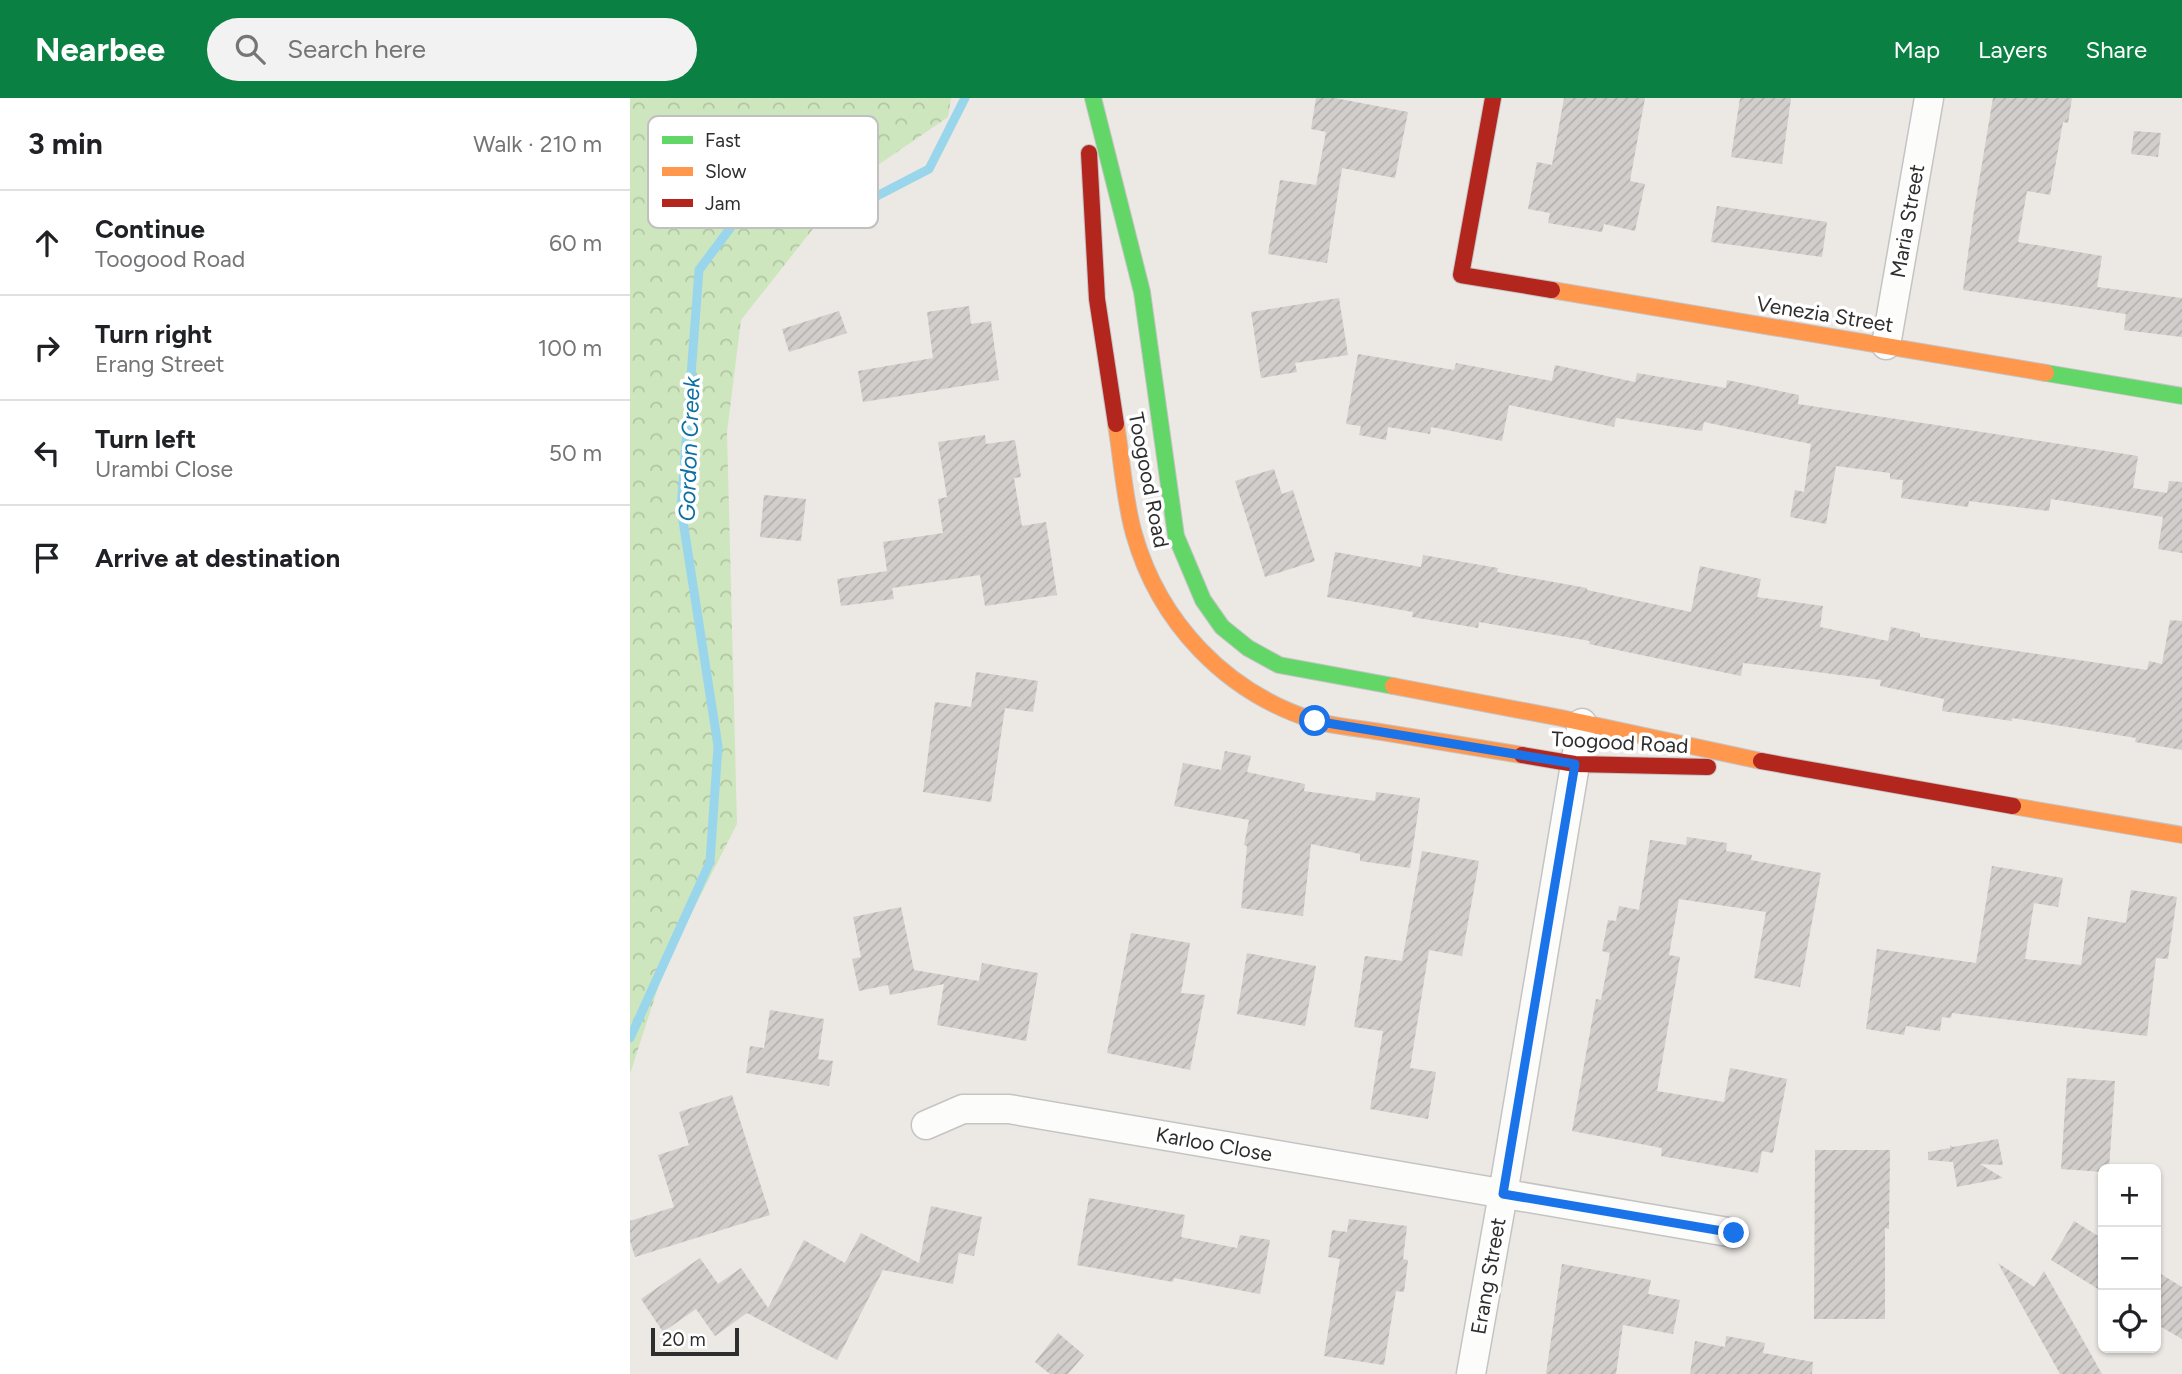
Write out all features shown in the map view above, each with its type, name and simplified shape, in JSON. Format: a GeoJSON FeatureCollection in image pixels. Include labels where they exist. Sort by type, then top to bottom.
{"type":"FeatureCollection","features":[{"type":"Feature","properties":{"kind":"street","name":"Toogood Road"},"geometry":{"type":"LineString","coordinates":[[1086,98],[1097,299],[1133,532],[1147,572],[1168,612],[1198,650],[1238,684],[1277,706],[1315,721],[1575,764],[1798,769]]}},
{"type":"Feature","properties":{"kind":"street","name":"Toogood Road"},"geometry":{"type":"LineString","coordinates":[[1093,98],[1142,292],[1176,536],[1203,600],[1223,627],[1248,648],[1279,665],[1582,723],[1798,769],[2182,835]]}},
{"type":"Feature","properties":{"kind":"street","name":"Venezia Street"},"geometry":{"type":"LineString","coordinates":[[1493,98],[1461,275],[2182,396]]}},
{"type":"Feature","properties":{"kind":"street","name":"Maria Street"},"geometry":{"type":"LineString","coordinates":[[1886,345],[1929,98]]}},
{"type":"Feature","properties":{"kind":"street","name":"Erang Street"},"geometry":{"type":"LineString","coordinates":[[1471,1374],[1582,723]]}},
{"type":"Feature","properties":{"kind":"street","name":"Karloo Close"},"geometry":{"type":"LineString","coordinates":[[926,1125],[963,1109],[1009,1110],[1734,1233]]}},
{"type":"Feature","properties":{"kind":"green space"},"geometry":{"type":"Polygon","coordinates":[[[630,98],[951,98],[948,117],[878,165],[878,116],[648,116],[648,228],[814,228],[741,320],[727,432],[737,824],[666,963],[630,1074],[630,98]]]}},
{"type":"Feature","properties":{"kind":"building"},"geometry":{"type":"Polygon","coordinates":[[[1316,98],[1335,98],[1408,112],[1395,178],[1342,168],[1327,263],[1268,254],[1280,180],[1316,185],[1326,132],[1311,129],[1316,98]]]}},
{"type":"Feature","properties":{"kind":"building"},"geometry":{"type":"Polygon","coordinates":[[[1564,98],[1645,98],[1630,181],[1645,184],[1635,231],[1604,224],[1602,232],[1548,223],[1550,213],[1528,209],[1537,162],[1552,165],[1564,98]]]}},
{"type":"Feature","properties":{"kind":"building"},"geometry":{"type":"Polygon","coordinates":[[[1740,98],[1791,98],[1782,164],[1731,157],[1740,98]]]}},
{"type":"Feature","properties":{"kind":"building"},"geometry":{"type":"Polygon","coordinates":[[[1993,98],[2072,98],[2068,123],[2063,122],[2050,195],[2027,191],[2018,242],[2102,256],[2097,287],[2182,298],[2182,337],[2124,330],[2126,314],[1963,290],[1993,98]]]}},
{"type":"Feature","properties":{"kind":"building"},"geometry":{"type":"Polygon","coordinates":[[[2134,131],[2161,133],[2158,157],[2131,154],[2134,131]]]}},
{"type":"Feature","properties":{"kind":"building"},"geometry":{"type":"Polygon","coordinates":[[[1717,206],[1827,222],[1822,257],[1711,242],[1717,206]]]}},
{"type":"Feature","properties":{"kind":"building"},"geometry":{"type":"Polygon","coordinates":[[[1339,298],[1348,355],[1295,363],[1297,372],[1261,378],[1251,312],[1339,298]]]}},
{"type":"Feature","properties":{"kind":"building"},"geometry":{"type":"Polygon","coordinates":[[[969,306],[971,324],[991,321],[999,380],[863,402],[858,371],[933,358],[927,312],[969,306]]]}},
{"type":"Feature","properties":{"kind":"building"},"geometry":{"type":"Polygon","coordinates":[[[839,311],[847,333],[789,352],[782,329],[839,311]]]}},
{"type":"Feature","properties":{"kind":"building"},"geometry":{"type":"Polygon","coordinates":[[[1358,354],[1454,370],[1456,363],[1552,381],[1555,365],[1635,382],[1637,373],[1726,388],[1727,380],[1799,395],[1798,404],[2138,456],[2133,488],[2167,493],[2169,481],[2182,482],[2182,553],[2158,549],[2163,517],[2051,499],[2049,511],[1969,501],[1968,507],[1901,498],[1903,480],[1890,479],[1890,473],[1836,466],[1826,524],[1790,517],[1795,490],[1804,492],[1811,444],[1704,422],[1702,431],[1616,418],[1614,427],[1509,405],[1502,441],[1431,427],[1430,434],[1388,427],[1386,440],[1359,435],[1361,426],[1346,424],[1358,354]]]}},
{"type":"Feature","properties":{"kind":"building"},"geometry":{"type":"Polygon","coordinates":[[[985,435],[986,444],[1015,440],[1021,477],[1014,478],[1022,526],[1046,522],[1057,595],[985,606],[980,575],[892,588],[894,599],[841,606],[837,579],[887,571],[883,542],[943,533],[938,499],[947,497],[938,442],[985,435]]]}},
{"type":"Feature","properties":{"kind":"building"},"geometry":{"type":"Polygon","coordinates":[[[1274,469],[1282,494],[1293,490],[1315,561],[1265,577],[1235,481],[1274,469]]]}},
{"type":"Feature","properties":{"kind":"building"},"geometry":{"type":"Polygon","coordinates":[[[764,495],[806,499],[801,541],[760,537],[764,495]]]}},
{"type":"Feature","properties":{"kind":"building"},"geometry":{"type":"Polygon","coordinates":[[[1335,552],[1421,567],[1423,555],[1498,568],[1497,572],[1587,588],[1691,612],[1700,566],[1761,579],[1757,597],[1823,606],[1820,627],[1888,641],[1891,627],[1920,633],[1920,637],[2147,670],[2149,661],[2162,664],[2170,620],[2182,621],[2182,750],[2135,742],[2136,738],[2012,718],[2012,721],[1942,711],[1944,699],[1880,686],[1881,680],[1743,663],[1741,676],[1589,644],[1590,641],[1479,622],[1478,628],[1412,617],[1413,612],[1327,597],[1335,552]]]}},
{"type":"Feature","properties":{"kind":"building"},"geometry":{"type":"Polygon","coordinates":[[[976,672],[1038,681],[1033,712],[1005,708],[991,802],[923,792],[935,702],[971,707],[976,672]]]}},
{"type":"Feature","properties":{"kind":"building"},"geometry":{"type":"Polygon","coordinates":[[[1225,751],[1251,756],[1247,772],[1305,784],[1304,791],[1375,801],[1376,792],[1420,798],[1410,868],[1360,861],[1360,854],[1311,844],[1303,916],[1241,908],[1247,846],[1244,845],[1249,820],[1174,806],[1183,763],[1221,770],[1225,751]]]}},
{"type":"Feature","properties":{"kind":"building"},"geometry":{"type":"Polygon","coordinates":[[[1687,837],[1727,843],[1726,851],[1752,855],[1751,860],[1821,873],[1800,987],[1754,978],[1766,912],[1679,899],[1669,955],[1680,957],[1657,1091],[1724,1102],[1730,1068],[1787,1079],[1773,1153],[1762,1151],[1758,1173],[1661,1156],[1662,1148],[1572,1131],[1596,999],[1601,1000],[1610,953],[1602,951],[1608,920],[1616,921],[1619,906],[1639,910],[1650,840],[1686,845],[1687,837]]]}},
{"type":"Feature","properties":{"kind":"building"},"geometry":{"type":"Polygon","coordinates":[[[1422,851],[1479,861],[1462,956],[1429,950],[1410,1068],[1436,1072],[1428,1119],[1370,1109],[1383,1031],[1354,1027],[1365,956],[1402,961],[1422,851]]]}},
{"type":"Feature","properties":{"kind":"building"},"geometry":{"type":"Polygon","coordinates":[[[1992,866],[2063,878],[2058,907],[2034,903],[2025,959],[2081,965],[2088,917],[2126,923],[2131,890],[2177,897],[2168,959],[2156,958],[2147,1036],[1952,1013],[1951,1018],[1942,1017],[1940,1031],[1906,1026],[1904,1035],[1866,1029],[1877,949],[1976,963],[1992,866]]]}},
{"type":"Feature","properties":{"kind":"building"},"geometry":{"type":"Polygon","coordinates":[[[901,907],[914,970],[979,981],[982,963],[1038,973],[1026,1041],[937,1025],[944,984],[890,995],[888,985],[859,991],[852,959],[861,957],[853,917],[901,907]]]}},
{"type":"Feature","properties":{"kind":"building"},"geometry":{"type":"Polygon","coordinates":[[[1131,933],[1190,943],[1181,993],[1205,995],[1190,1070],[1107,1053],[1131,933]]]}},
{"type":"Feature","properties":{"kind":"building"},"geometry":{"type":"Polygon","coordinates":[[[1247,953],[1316,966],[1305,1026],[1237,1014],[1247,953]]]}},
{"type":"Feature","properties":{"kind":"building"},"geometry":{"type":"Polygon","coordinates":[[[770,1010],[824,1019],[818,1059],[833,1061],[829,1086],[746,1073],[750,1046],[764,1048],[770,1010]]]}},
{"type":"Feature","properties":{"kind":"building"},"geometry":{"type":"Polygon","coordinates":[[[2067,1078],[2115,1081],[2109,1164],[2098,1164],[2098,1172],[2061,1169],[2067,1078]]]}},
{"type":"Feature","properties":{"kind":"building"},"geometry":{"type":"Polygon","coordinates":[[[732,1095],[770,1215],[635,1257],[630,1241],[630,1221],[674,1207],[658,1155],[689,1145],[679,1112],[732,1095]]]}},
{"type":"Feature","properties":{"kind":"building"},"geometry":{"type":"Polygon","coordinates":[[[1998,1139],[2003,1165],[1980,1164],[2003,1178],[1957,1187],[1953,1162],[1928,1160],[1928,1152],[1950,1148],[1950,1145],[1953,1147],[1998,1139]]]}},
{"type":"Feature","properties":{"kind":"building"},"geometry":{"type":"Polygon","coordinates":[[[1815,1150],[1890,1150],[1889,1229],[1885,1228],[1885,1319],[1814,1319],[1815,1150]]]}},
{"type":"Feature","properties":{"kind":"building"},"geometry":{"type":"Polygon","coordinates":[[[1089,1198],[1185,1215],[1181,1237],[1237,1248],[1240,1235],[1270,1240],[1260,1294],[1174,1278],[1173,1282],[1077,1265],[1089,1198]]]}},
{"type":"Feature","properties":{"kind":"building"},"geometry":{"type":"Polygon","coordinates":[[[931,1206],[982,1217],[974,1256],[959,1253],[953,1284],[883,1270],[837,1360],[747,1313],[715,1336],[696,1309],[663,1332],[641,1299],[700,1258],[718,1284],[741,1268],[768,1308],[804,1240],[845,1263],[861,1233],[919,1263],[931,1206]]]}},
{"type":"Feature","properties":{"kind":"building"},"geometry":{"type":"Polygon","coordinates":[[[1349,1219],[1407,1226],[1403,1259],[1408,1260],[1404,1292],[1396,1291],[1384,1365],[1324,1356],[1340,1259],[1328,1257],[1332,1230],[1347,1232],[1349,1219]]]}},
{"type":"Feature","properties":{"kind":"building"},"geometry":{"type":"Polygon","coordinates":[[[2074,1221],[2098,1236],[2098,1289],[2051,1260],[2074,1221]]]}},
{"type":"Feature","properties":{"kind":"building"},"geometry":{"type":"Polygon","coordinates":[[[1998,1263],[2034,1287],[2044,1271],[2102,1374],[2060,1374],[1998,1263]]]}},
{"type":"Feature","properties":{"kind":"building"},"geometry":{"type":"Polygon","coordinates":[[[1562,1264],[1651,1280],[1648,1294],[1680,1300],[1673,1334],[1623,1325],[1616,1374],[1546,1374],[1562,1264]]]}},
{"type":"Feature","properties":{"kind":"building"},"geometry":{"type":"Polygon","coordinates":[[[2161,1274],[2182,1287],[2182,1339],[2161,1327],[2161,1274]]]}},
{"type":"Feature","properties":{"kind":"building"},"geometry":{"type":"Polygon","coordinates":[[[1058,1333],[1084,1355],[1068,1374],[1050,1374],[1035,1362],[1058,1333]]]}},
{"type":"Feature","properties":{"kind":"building"},"geometry":{"type":"Polygon","coordinates":[[[1726,1336],[1765,1343],[1763,1353],[1813,1362],[1812,1374],[1690,1374],[1695,1341],[1725,1347],[1726,1336]]]}},
{"type":"Feature","properties":{"kind":"waterway","name":"Gordon Creek"},"geometry":{"type":"LineString","coordinates":[[878,195],[929,169],[965,98]]}},
{"type":"Feature","properties":{"kind":"waterway","name":"Gordon Creek"},"geometry":{"type":"LineString","coordinates":[[630,1038],[710,862],[718,746],[681,508],[699,270],[730,228]]}},
{"type":"Feature","properties":{"kind":"traffic: fast"},"geometry":{"type":"LineString","coordinates":[[1093,98],[1142,292],[1176,536],[1203,600],[1222,627],[1248,648],[1279,665],[1393,686]]}},
{"type":"Feature","properties":{"kind":"traffic: fast"},"geometry":{"type":"LineString","coordinates":[[2046,373],[2182,396]]}},
{"type":"Feature","properties":{"kind":"traffic: slow"},"geometry":{"type":"LineString","coordinates":[[1552,290],[2046,373]]}},
{"type":"Feature","properties":{"kind":"traffic: slow"},"geometry":{"type":"LineString","coordinates":[[1116,424],[1125,493],[1134,534],[1145,566],[1178,624],[1200,650],[1224,672],[1251,692],[1281,708],[1313,720],[1522,755]]}},
{"type":"Feature","properties":{"kind":"traffic: slow"},"geometry":{"type":"LineString","coordinates":[[1393,686],[1561,718],[1761,761]]}},
{"type":"Feature","properties":{"kind":"traffic: slow"},"geometry":{"type":"LineString","coordinates":[[2013,806],[2182,835]]}},
{"type":"Feature","properties":{"kind":"traffic: jam"},"geometry":{"type":"LineString","coordinates":[[1493,98],[1461,275],[1552,290]]}},
{"type":"Feature","properties":{"kind":"traffic: jam"},"geometry":{"type":"LineString","coordinates":[[1089,153],[1097,299],[1116,424]]}},
{"type":"Feature","properties":{"kind":"traffic: jam"},"geometry":{"type":"LineString","coordinates":[[1522,755],[1575,764],[1708,767]]}},
{"type":"Feature","properties":{"kind":"traffic: jam"},"geometry":{"type":"LineString","coordinates":[[1761,761],[2013,806]]}},
{"type":"Feature","properties":{"kind":"route"},"geometry":{"type":"LineString","coordinates":[[1315,721],[1575,764],[1503,1194],[1734,1233]]}}]}
